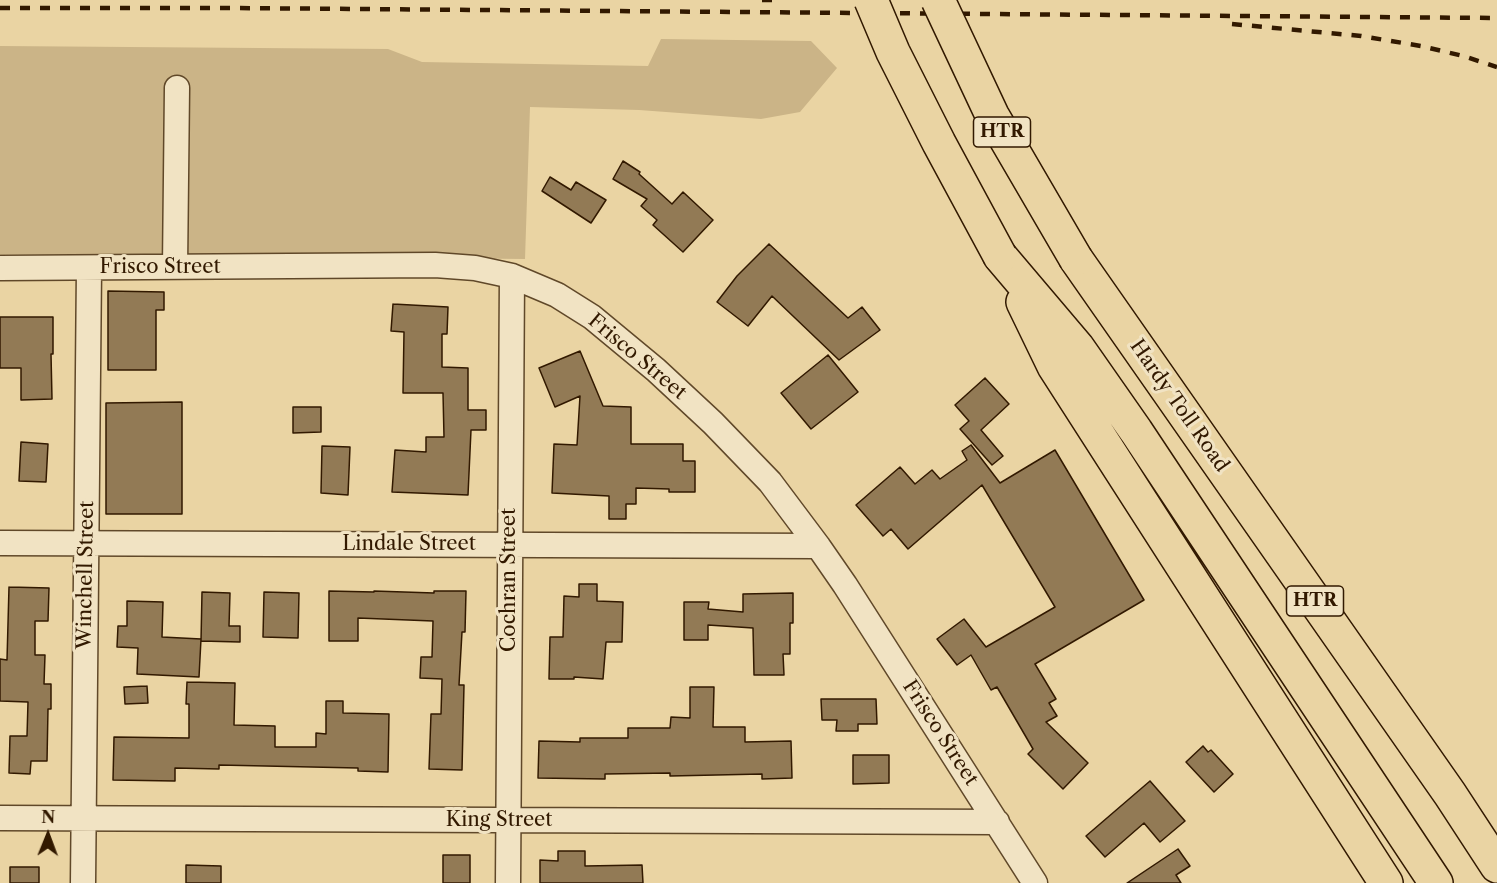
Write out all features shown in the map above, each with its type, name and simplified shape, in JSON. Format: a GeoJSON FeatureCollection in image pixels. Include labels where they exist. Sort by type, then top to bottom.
{"type":"FeatureCollection","features":[{"type":"Feature","properties":{"kind":"highway","name":"HTR"},"geometry":{"type":"LineString","coordinates":[[871,0],[893,52],[1000,256]]}},
{"type":"Feature","properties":{"kind":"highway","name":"Hardy Toll Road"},"geometry":{"type":"LineString","coordinates":[[938,0],[992,115],[1076,259],[1450,794]]}},
{"type":"Feature","properties":{"kind":"highway"},"geometry":{"type":"LineString","coordinates":[[1000,256],[1054,366],[1386,883]]}},
{"type":"Feature","properties":{"kind":"highway"},"geometry":{"type":"LineString","coordinates":[[1000,256],[1078,348],[1136,431],[1436,883]]}},
{"type":"Feature","properties":{"kind":"highway"},"geometry":{"type":"LineString","coordinates":[[1450,794],[1497,833]]}},
{"type":"Feature","properties":{"kind":"highway"},"geometry":{"type":"LineString","coordinates":[[1450,794],[1497,866]]}},
{"type":"Feature","properties":{"kind":"street"},"geometry":{"type":"LineString","coordinates":[[175,267],[177,88]]}},
{"type":"Feature","properties":{"kind":"street","name":"Frisco Street"},"geometry":{"type":"LineString","coordinates":[[0,267],[435,265],[475,268],[512,276],[557,295],[592,317],[656,370],[713,423],[770,482],[845,585],[1035,883]]}},
{"type":"Feature","properties":{"kind":"street","name":"Winchell Street"},"geometry":{"type":"LineString","coordinates":[[83,883],[89,268]]}},
{"type":"Feature","properties":{"kind":"street","name":"Cochran Street"},"geometry":{"type":"LineString","coordinates":[[508,883],[512,276]]}},
{"type":"Feature","properties":{"kind":"street","name":"Lindale Street"},"geometry":{"type":"LineString","coordinates":[[0,543],[818,546]]}},
{"type":"Feature","properties":{"kind":"street","name":"King Street"},"geometry":{"type":"LineString","coordinates":[[0,818],[997,822]]}},
{"type":"Feature","properties":{"kind":"shaded area"},"geometry":{"type":"Polygon","coordinates":[[[661,39],[811,41],[837,68],[800,112],[761,119],[639,110],[530,107],[525,259],[0,254],[0,46],[388,49],[422,62],[648,66],[661,39]]]}},
{"type":"Feature","properties":{"kind":"building"},"geometry":{"type":"Polygon","coordinates":[[[623,161],[640,172],[639,174],[672,204],[683,192],[713,220],[683,252],[653,225],[657,220],[641,206],[647,199],[613,179],[623,161]]]}},
{"type":"Feature","properties":{"kind":"building"},"geometry":{"type":"Polygon","coordinates":[[[550,177],[571,190],[576,182],[606,200],[591,223],[542,191],[550,177]]]}},
{"type":"Feature","properties":{"kind":"building"},"geometry":{"type":"Polygon","coordinates":[[[769,244],[848,318],[862,307],[880,330],[839,360],[772,296],[748,326],[717,302],[737,276],[769,244]]]}},
{"type":"Feature","properties":{"kind":"building"},"geometry":{"type":"Polygon","coordinates":[[[108,291],[164,292],[164,310],[156,310],[156,370],[108,370],[108,291]]]}},
{"type":"Feature","properties":{"kind":"building"},"geometry":{"type":"Polygon","coordinates":[[[393,304],[448,307],[447,334],[442,334],[442,367],[468,368],[468,410],[486,410],[486,430],[471,430],[468,495],[392,492],[395,450],[426,452],[426,437],[444,437],[443,393],[403,393],[404,332],[391,331],[393,304]]]}},
{"type":"Feature","properties":{"kind":"building"},"geometry":{"type":"Polygon","coordinates":[[[0,317],[53,317],[52,399],[21,400],[21,368],[0,368],[0,317]]]}},
{"type":"Feature","properties":{"kind":"building"},"geometry":{"type":"Polygon","coordinates":[[[580,351],[603,406],[631,407],[631,444],[683,444],[683,461],[695,461],[695,492],[636,488],[636,504],[626,504],[626,519],[609,519],[609,496],[552,493],[554,444],[577,445],[580,396],[555,407],[539,368],[580,351]]]}},
{"type":"Feature","properties":{"kind":"building"},"geometry":{"type":"Polygon","coordinates":[[[828,355],[858,392],[811,429],[781,393],[828,355]]]}},
{"type":"Feature","properties":{"kind":"building"},"geometry":{"type":"Polygon","coordinates":[[[985,378],[1009,404],[981,430],[1003,456],[992,465],[960,429],[969,421],[955,405],[985,378]]]}},
{"type":"Feature","properties":{"kind":"building"},"geometry":{"type":"Polygon","coordinates":[[[182,402],[182,514],[106,514],[106,403],[182,402]]]}},
{"type":"Feature","properties":{"kind":"building"},"geometry":{"type":"Polygon","coordinates":[[[293,407],[321,407],[321,432],[293,433],[293,407]]]}},
{"type":"Feature","properties":{"kind":"building"},"geometry":{"type":"Polygon","coordinates":[[[21,442],[48,444],[46,482],[19,481],[21,442]]]}},
{"type":"Feature","properties":{"kind":"building"},"geometry":{"type":"Polygon","coordinates":[[[971,445],[1000,483],[1055,450],[1144,600],[1035,664],[1056,699],[1049,703],[1057,716],[1046,722],[1088,763],[1063,789],[1028,754],[1033,749],[997,687],[991,690],[971,655],[957,665],[937,639],[964,619],[986,647],[1055,607],[982,485],[908,549],[891,529],[883,536],[856,505],[900,467],[915,484],[932,470],[940,479],[967,460],[962,451],[971,445]]]}},
{"type":"Feature","properties":{"kind":"building"},"geometry":{"type":"Polygon","coordinates":[[[322,446],[350,447],[348,495],[321,493],[322,446]]]}},
{"type":"Feature","properties":{"kind":"building"},"geometry":{"type":"Polygon","coordinates":[[[579,584],[597,584],[597,601],[623,602],[622,642],[606,642],[603,679],[574,677],[574,679],[549,679],[550,637],[563,637],[564,596],[579,597],[579,584]]]}},
{"type":"Feature","properties":{"kind":"building"},"geometry":{"type":"Polygon","coordinates":[[[9,587],[49,588],[48,621],[35,621],[35,655],[45,655],[44,684],[51,684],[47,761],[31,761],[30,774],[9,773],[10,736],[27,736],[28,702],[0,701],[0,659],[7,660],[9,587]]]}},
{"type":"Feature","properties":{"kind":"building"},"geometry":{"type":"Polygon","coordinates":[[[329,591],[434,593],[434,591],[466,591],[465,632],[462,632],[459,685],[464,685],[462,770],[429,769],[431,714],[441,714],[442,679],[420,678],[421,657],[432,657],[433,621],[358,618],[358,641],[329,641],[329,591]]]}},
{"type":"Feature","properties":{"kind":"building"},"geometry":{"type":"Polygon","coordinates":[[[202,592],[230,593],[229,626],[240,626],[240,642],[201,641],[202,592]]]}},
{"type":"Feature","properties":{"kind":"building"},"geometry":{"type":"Polygon","coordinates":[[[264,592],[299,593],[298,638],[263,637],[264,592]]]}},
{"type":"Feature","properties":{"kind":"building"},"geometry":{"type":"Polygon","coordinates":[[[793,593],[790,654],[783,654],[784,675],[754,675],[753,628],[708,625],[708,640],[684,640],[684,602],[709,602],[708,609],[743,612],[743,594],[793,593]]]}},
{"type":"Feature","properties":{"kind":"building"},"geometry":{"type":"Polygon","coordinates":[[[127,601],[163,602],[162,637],[201,639],[199,677],[137,674],[138,648],[117,647],[118,626],[127,626],[127,601]]]}},
{"type":"Feature","properties":{"kind":"building"},"geometry":{"type":"Polygon","coordinates":[[[187,682],[235,683],[234,725],[275,726],[275,747],[316,747],[316,733],[326,734],[326,701],[343,701],[343,713],[389,714],[388,772],[358,771],[358,768],[219,765],[219,769],[175,768],[175,781],[113,780],[114,737],[189,738],[187,682]]]}},
{"type":"Feature","properties":{"kind":"building"},"geometry":{"type":"Polygon","coordinates":[[[147,686],[148,703],[125,704],[124,687],[147,686]]]}},
{"type":"Feature","properties":{"kind":"building"},"geometry":{"type":"Polygon","coordinates":[[[690,687],[714,687],[713,727],[745,727],[745,742],[791,741],[792,778],[762,779],[762,774],[670,776],[670,773],[605,774],[605,779],[538,778],[539,741],[580,742],[580,738],[628,738],[628,728],[670,728],[671,717],[690,718],[690,687]]]}},
{"type":"Feature","properties":{"kind":"building"},"geometry":{"type":"Polygon","coordinates":[[[821,699],[876,699],[877,724],[858,724],[858,731],[836,731],[837,720],[822,720],[821,699]]]}},
{"type":"Feature","properties":{"kind":"building"},"geometry":{"type":"Polygon","coordinates":[[[1203,746],[1208,752],[1211,750],[1233,774],[1214,792],[1186,762],[1203,746]]]}},
{"type":"Feature","properties":{"kind":"building"},"geometry":{"type":"Polygon","coordinates":[[[853,755],[889,755],[889,783],[853,784],[853,755]]]}},
{"type":"Feature","properties":{"kind":"building"},"geometry":{"type":"Polygon","coordinates":[[[1150,781],[1185,821],[1160,842],[1144,823],[1105,857],[1086,836],[1150,781]]]}},
{"type":"Feature","properties":{"kind":"building"},"geometry":{"type":"Polygon","coordinates":[[[1178,849],[1190,866],[1176,875],[1181,883],[1127,883],[1178,849]]]}},
{"type":"Feature","properties":{"kind":"building"},"geometry":{"type":"Polygon","coordinates":[[[558,851],[585,851],[585,866],[642,865],[643,883],[540,883],[540,860],[558,861],[558,851]]]}},
{"type":"Feature","properties":{"kind":"building"},"geometry":{"type":"Polygon","coordinates":[[[443,855],[470,855],[470,883],[443,883],[443,855]]]}},
{"type":"Feature","properties":{"kind":"building"},"geometry":{"type":"Polygon","coordinates":[[[186,865],[221,866],[221,883],[186,883],[186,865]]]}},
{"type":"Feature","properties":{"kind":"building"},"geometry":{"type":"Polygon","coordinates":[[[10,867],[39,867],[39,883],[10,883],[10,867]]]}},
{"type":"Feature","properties":{"kind":"railway"},"geometry":{"type":"LineString","coordinates":[[762,0],[781,0]]}},
{"type":"Feature","properties":{"kind":"railway"},"geometry":{"type":"LineString","coordinates":[[0,8],[1497,18]]}},
{"type":"Feature","properties":{"kind":"railway"},"geometry":{"type":"LineString","coordinates":[[1232,24],[1361,36],[1421,46],[1497,67]]}}]}
